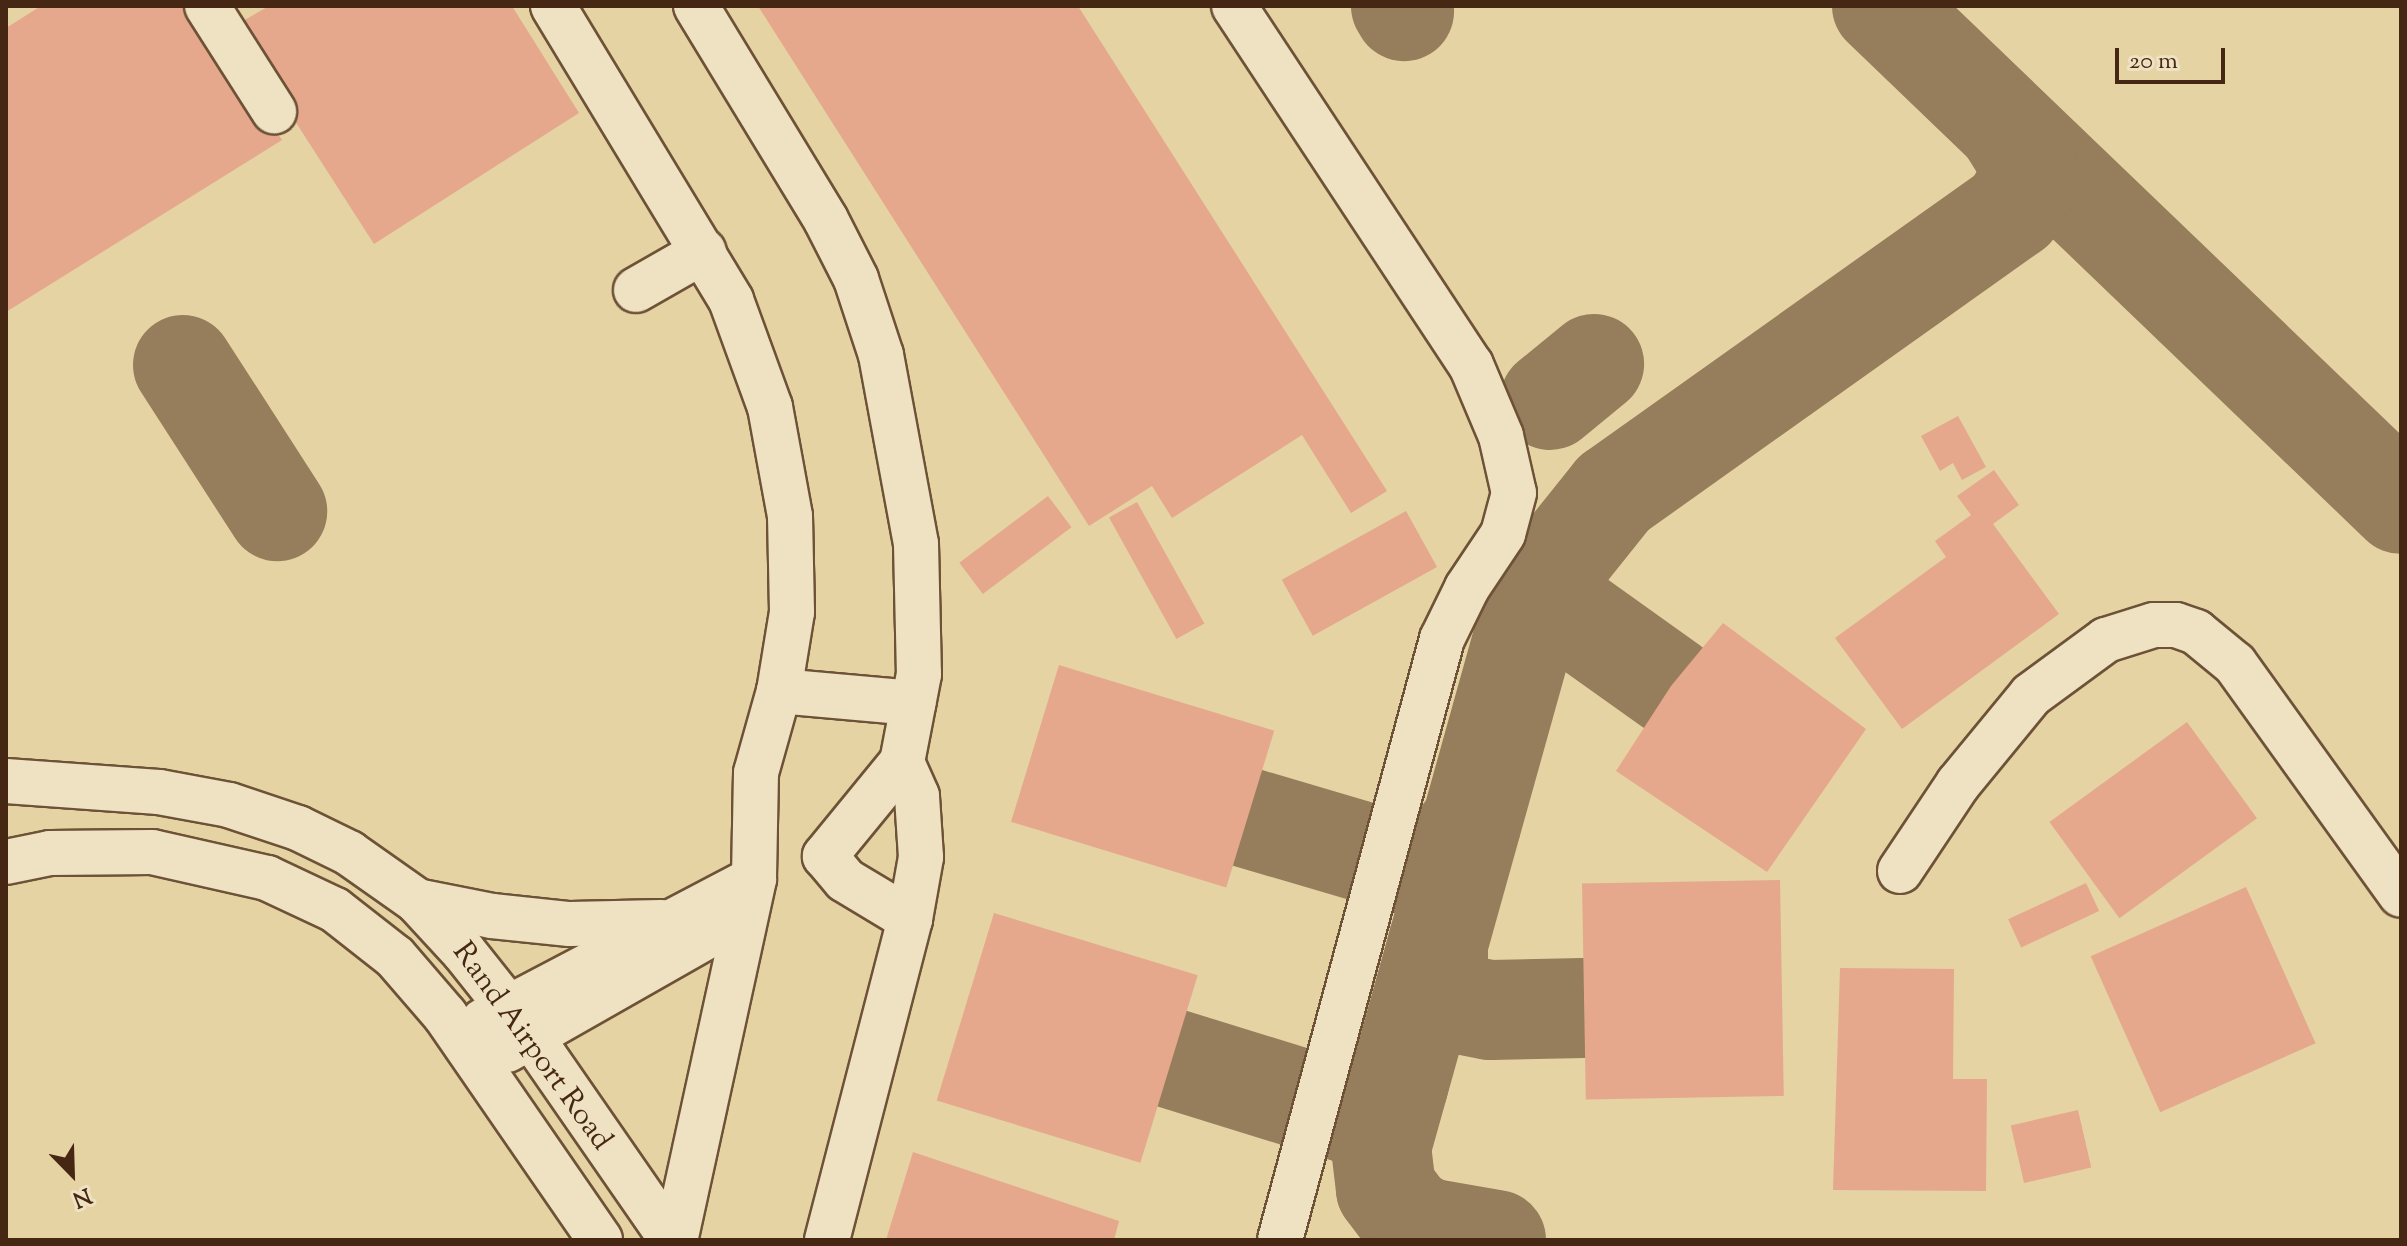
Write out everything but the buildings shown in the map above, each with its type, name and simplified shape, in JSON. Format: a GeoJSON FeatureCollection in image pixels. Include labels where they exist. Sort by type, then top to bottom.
{"type":"FeatureCollection","features":[{"type":"Feature","properties":{"kind":"street"},"geometry":{"type":"LineString","coordinates":[[207,6],[274,111]]}},
{"type":"Feature","properties":{"kind":"street"},"geometry":{"type":"LineString","coordinates":[[553,6],[704,251],[755,355],[785,467],[792,612],[779,691],[756,773],[751,896],[673,1240]]}},
{"type":"Feature","properties":{"kind":"street"},"geometry":{"type":"LineString","coordinates":[[696,6],[826,220],[870,318],[916,544],[920,658],[902,762],[825,856],[845,880],[910,919]]}},
{"type":"Feature","properties":{"kind":"street"},"geometry":{"type":"LineString","coordinates":[[1234,6],[1471,365],[1501,436],[1514,493],[1503,534],[1467,588],[1442,639],[1280,1240]]}},
{"type":"Feature","properties":{"kind":"street"},"geometry":{"type":"LineString","coordinates":[[636,290],[704,251]]}},
{"type":"Feature","properties":{"kind":"street"},"geometry":{"type":"LineString","coordinates":[[1900,871],[1968,771],[2031,695],[2106,640],[2154,625],[2176,625],[2196,632],[2235,664],[2401,895]]}},
{"type":"Feature","properties":{"kind":"street"},"geometry":{"type":"LineString","coordinates":[[779,691],[913,703]]}},
{"type":"Feature","properties":{"kind":"street"},"geometry":{"type":"LineString","coordinates":[[827,1240],[910,919],[921,857],[917,796],[902,762]]}},
{"type":"Feature","properties":{"kind":"street","name":"Rand Airport Road"},"geometry":{"type":"LineString","coordinates":[[6,781],[159,792],[229,805],[298,828],[349,853],[417,901],[519,1021],[673,1240]]}},
{"type":"Feature","properties":{"kind":"street","name":"Rand Airport Road"},"geometry":{"type":"LineString","coordinates":[[6,862],[50,853],[152,852],[267,878],[335,910],[395,957],[472,1050],[600,1240]]}},
{"type":"Feature","properties":{"kind":"street"},"geometry":{"type":"LineString","coordinates":[[472,1050],[668,922],[751,896]]}},
{"type":"Feature","properties":{"kind":"street"},"geometry":{"type":"LineString","coordinates":[[519,1021],[751,896]]}},
{"type":"Feature","properties":{"kind":"street"},"geometry":{"type":"LineString","coordinates":[[417,901],[492,916],[570,924],[668,922]]}},
{"type":"Feature","properties":{"kind":"taxiway"},"geometry":{"type":"LineString","coordinates":[[1401,6],[1404,11]]}},
{"type":"Feature","properties":{"kind":"taxiway"},"geometry":{"type":"LineString","coordinates":[[1882,6],[2401,504]]}},
{"type":"Feature","properties":{"kind":"taxiway"},"geometry":{"type":"LineString","coordinates":[[1496,1240],[1427,1228],[1407,1217],[1386,1189],[1381,1147],[1537,589],[1614,493],[2013,209],[2029,180],[2025,155],[2009,129]]}},
{"type":"Feature","properties":{"kind":"taxiway"},"geometry":{"type":"LineString","coordinates":[[1550,400],[1594,364]]}},
{"type":"Feature","properties":{"kind":"taxiway"},"geometry":{"type":"LineString","coordinates":[[183,365],[277,511]]}},
{"type":"Feature","properties":{"kind":"taxiway"},"geometry":{"type":"LineString","coordinates":[[1560,559],[1551,585],[1556,604],[1671,686]]}},
{"type":"Feature","properties":{"kind":"taxiway"},"geometry":{"type":"LineString","coordinates":[[1248,818],[1414,867],[1446,856],[1471,824]]}},
{"type":"Feature","properties":{"kind":"taxiway"},"geometry":{"type":"LineString","coordinates":[[1438,943],[1438,973],[1450,994],[1464,1005],[1490,1010],[1583,1008]]}},
{"type":"Feature","properties":{"kind":"taxiway"},"geometry":{"type":"LineString","coordinates":[[1170,1058],[1348,1113],[1375,1109],[1399,1083]]}}]}
